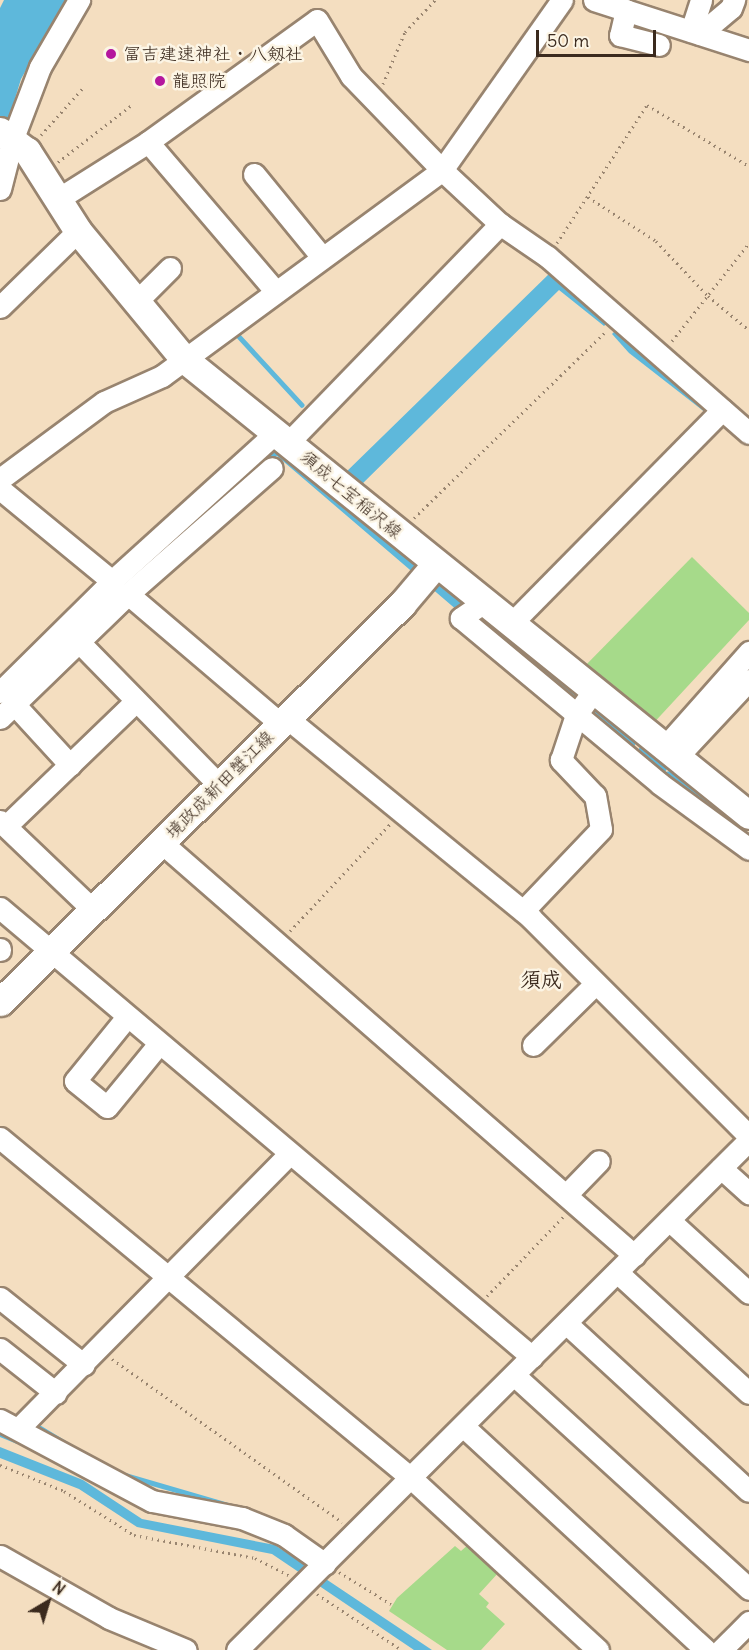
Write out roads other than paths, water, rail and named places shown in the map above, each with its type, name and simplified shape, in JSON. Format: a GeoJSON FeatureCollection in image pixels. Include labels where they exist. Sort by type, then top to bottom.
{"type":"FeatureCollection","features":[{"type":"Feature","properties":{"kind":"main road","name":"須成七宝稲沢線"},"geometry":{"type":"LineString","coordinates":[[12,139],[42,175],[78,231],[184,359],[397,534],[427,574],[473,610],[510,625],[583,705],[669,753],[749,815]]}},
{"type":"Feature","properties":{"kind":"main road","name":"境政成新田蟹江線"},"geometry":{"type":"LineString","coordinates":[[0,1002],[284,721],[427,574]]}},
{"type":"Feature","properties":{"kind":"street"},"geometry":{"type":"LineString","coordinates":[[0,189],[12,139],[40,67],[79,0]]}},
{"type":"Feature","properties":{"kind":"street"},"geometry":{"type":"LineString","coordinates":[[0,479],[104,402],[149,384],[442,170],[562,0]]}},
{"type":"Feature","properties":{"kind":"street"},"geometry":{"type":"LineString","coordinates":[[594,0],[749,50]]}},
{"type":"Feature","properties":{"kind":"street"},"geometry":{"type":"LineString","coordinates":[[695,32],[701,0]]}},
{"type":"Feature","properties":{"kind":"street"},"geometry":{"type":"LineString","coordinates":[[695,32],[731,9],[734,0]]}},
{"type":"Feature","properties":{"kind":"street"},"geometry":{"type":"LineString","coordinates":[[626,10],[620,35],[659,45]]}},
{"type":"Feature","properties":{"kind":"street"},"geometry":{"type":"LineString","coordinates":[[58,199],[148,142],[317,20],[351,76],[442,170],[500,224],[548,257],[749,433]]}},
{"type":"Feature","properties":{"kind":"street"},"geometry":{"type":"LineString","coordinates":[[148,142],[276,292]]}},
{"type":"Feature","properties":{"kind":"street"},"geometry":{"type":"LineString","coordinates":[[254,174],[322,256]]}},
{"type":"Feature","properties":{"kind":"street"},"geometry":{"type":"LineString","coordinates":[[5,705],[120,588],[282,438],[500,224]]}},
{"type":"Feature","properties":{"kind":"street"},"geometry":{"type":"LineString","coordinates":[[0,307],[78,231]]}},
{"type":"Feature","properties":{"kind":"street"},"geometry":{"type":"LineString","coordinates":[[136,302],[170,268]]}},
{"type":"Feature","properties":{"kind":"street"},"geometry":{"type":"LineString","coordinates":[[510,625],[722,410]]}},
{"type":"Feature","properties":{"kind":"street"},"geometry":{"type":"LineString","coordinates":[[5,705],[79,642],[120,588],[272,468]]}},
{"type":"Feature","properties":{"kind":"street"},"geometry":{"type":"LineString","coordinates":[[0,489],[284,721],[402,812],[523,911],[749,1138],[237,1650]]}},
{"type":"Feature","properties":{"kind":"street"},"geometry":{"type":"LineString","coordinates":[[473,610],[583,705],[660,784],[749,849]]}},
{"type":"Feature","properties":{"kind":"street"},"geometry":{"type":"LineString","coordinates":[[79,642],[133,704],[219,785]]}},
{"type":"Feature","properties":{"kind":"street"},"geometry":{"type":"LineString","coordinates":[[669,753],[749,652]]}},
{"type":"Feature","properties":{"kind":"street"},"geometry":{"type":"LineString","coordinates":[[669,753],[749,680]]}},
{"type":"Feature","properties":{"kind":"street"},"geometry":{"type":"LineString","coordinates":[[93,910],[3,824],[70,765],[133,704]]}},
{"type":"Feature","properties":{"kind":"street"},"geometry":{"type":"LineString","coordinates":[[5,705],[70,765]]}},
{"type":"Feature","properties":{"kind":"street"},"geometry":{"type":"LineString","coordinates":[[523,911],[601,829],[595,796],[561,760],[583,705]]}},
{"type":"Feature","properties":{"kind":"street"},"geometry":{"type":"LineString","coordinates":[[162,843],[634,1255]]}},
{"type":"Feature","properties":{"kind":"street"},"geometry":{"type":"LineString","coordinates":[[0,908],[126,1018],[532,1357]]}},
{"type":"Feature","properties":{"kind":"street"},"geometry":{"type":"LineString","coordinates":[[533,1045],[596,983]]}},
{"type":"Feature","properties":{"kind":"street"},"geometry":{"type":"LineString","coordinates":[[126,1018],[75,1081],[107,1107],[158,1045]]}},
{"type":"Feature","properties":{"kind":"street"},"geometry":{"type":"LineString","coordinates":[[0,1138],[411,1478],[598,1650]]}},
{"type":"Feature","properties":{"kind":"street"},"geometry":{"type":"LineString","coordinates":[[289,1154],[56,1393],[10,1424],[30,1438],[152,1501],[242,1518],[284,1535],[313,1574]]}},
{"type":"Feature","properties":{"kind":"street"},"geometry":{"type":"LineString","coordinates":[[570,1200],[599,1161]]}},
{"type":"Feature","properties":{"kind":"street"},"geometry":{"type":"LineString","coordinates":[[721,1168],[749,1193]]}},
{"type":"Feature","properties":{"kind":"street"},"geometry":{"type":"LineString","coordinates":[[669,1220],[749,1293]]}},
{"type":"Feature","properties":{"kind":"street"},"geometry":{"type":"LineString","coordinates":[[617,1272],[749,1393]]}},
{"type":"Feature","properties":{"kind":"street"},"geometry":{"type":"LineString","coordinates":[[0,1298],[84,1365]]}},
{"type":"Feature","properties":{"kind":"street"},"geometry":{"type":"LineString","coordinates":[[566,1323],[749,1491]]}},
{"type":"Feature","properties":{"kind":"street"},"geometry":{"type":"LineString","coordinates":[[0,1349],[56,1393]]}},
{"type":"Feature","properties":{"kind":"street"},"geometry":{"type":"LineString","coordinates":[[514,1375],[749,1589]]}},
{"type":"Feature","properties":{"kind":"street"},"geometry":{"type":"LineString","coordinates":[[463,1426],[706,1650]]}},
{"type":"Feature","properties":{"kind":"street"},"geometry":{"type":"LineString","coordinates":[[0,1556],[109,1618],[186,1650]]}},
{"type":"Feature","properties":{"kind":"street"},"geometry":{"type":"LineString","coordinates":[[721,1650],[749,1622]]}},
{"type":"Feature","properties":{"kind":"water"},"geometry":{"type":"Polygon","coordinates":[[[4,0],[66,0],[21,79],[0,148],[0,8],[4,0]]]}},
{"type":"Feature","properties":{"kind":"water"},"geometry":{"type":"Polygon","coordinates":[[[551,272],[580,295],[607,323],[604,326],[559,290],[359,487],[342,476],[551,272]]]}},
{"type":"Feature","properties":{"kind":"water"},"geometry":{"type":"Polygon","coordinates":[[[617,329],[708,410],[706,413],[629,353],[612,334],[617,329]]]}},
{"type":"Feature","properties":{"kind":"water"},"geometry":{"type":"Polygon","coordinates":[[[277,445],[403,555],[636,742],[634,747],[638,750],[641,746],[667,769],[665,772],[671,771],[749,833],[749,840],[665,779],[458,611],[277,456],[124,590],[0,712],[0,701],[118,585],[277,445]]]}},
{"type":"Feature","properties":{"kind":"water"},"geometry":{"type":"Polygon","coordinates":[[[0,1447],[83,1480],[142,1519],[275,1545],[432,1650],[414,1650],[272,1554],[137,1527],[79,1489],[0,1458],[0,1447]]]}},
{"type":"Feature","properties":{"kind":"waterway"},"geometry":{"type":"LineString","coordinates":[[234,331],[302,405]]}},
{"type":"Feature","properties":{"kind":"waterway"},"geometry":{"type":"LineString","coordinates":[[37,1426],[70,1446]]}},
{"type":"Feature","properties":{"kind":"waterway"},"geometry":{"type":"LineString","coordinates":[[0,1434],[17,1441]]}},
{"type":"Feature","properties":{"kind":"waterway"},"geometry":{"type":"LineString","coordinates":[[125,1475],[232,1506]]}},
{"type":"Feature","properties":{"kind":"place","name":"冨吉建速神社・八剱社"},"geometry":{"type":"Point","coordinates":[111,54]}},
{"type":"Feature","properties":{"kind":"place","name":"龍照院"},"geometry":{"type":"Point","coordinates":[160,81]}},
{"type":"Feature","properties":{"kind":"district","name":"須成"},"geometry":{"type":"Point","coordinates":[541,980]}}]}
